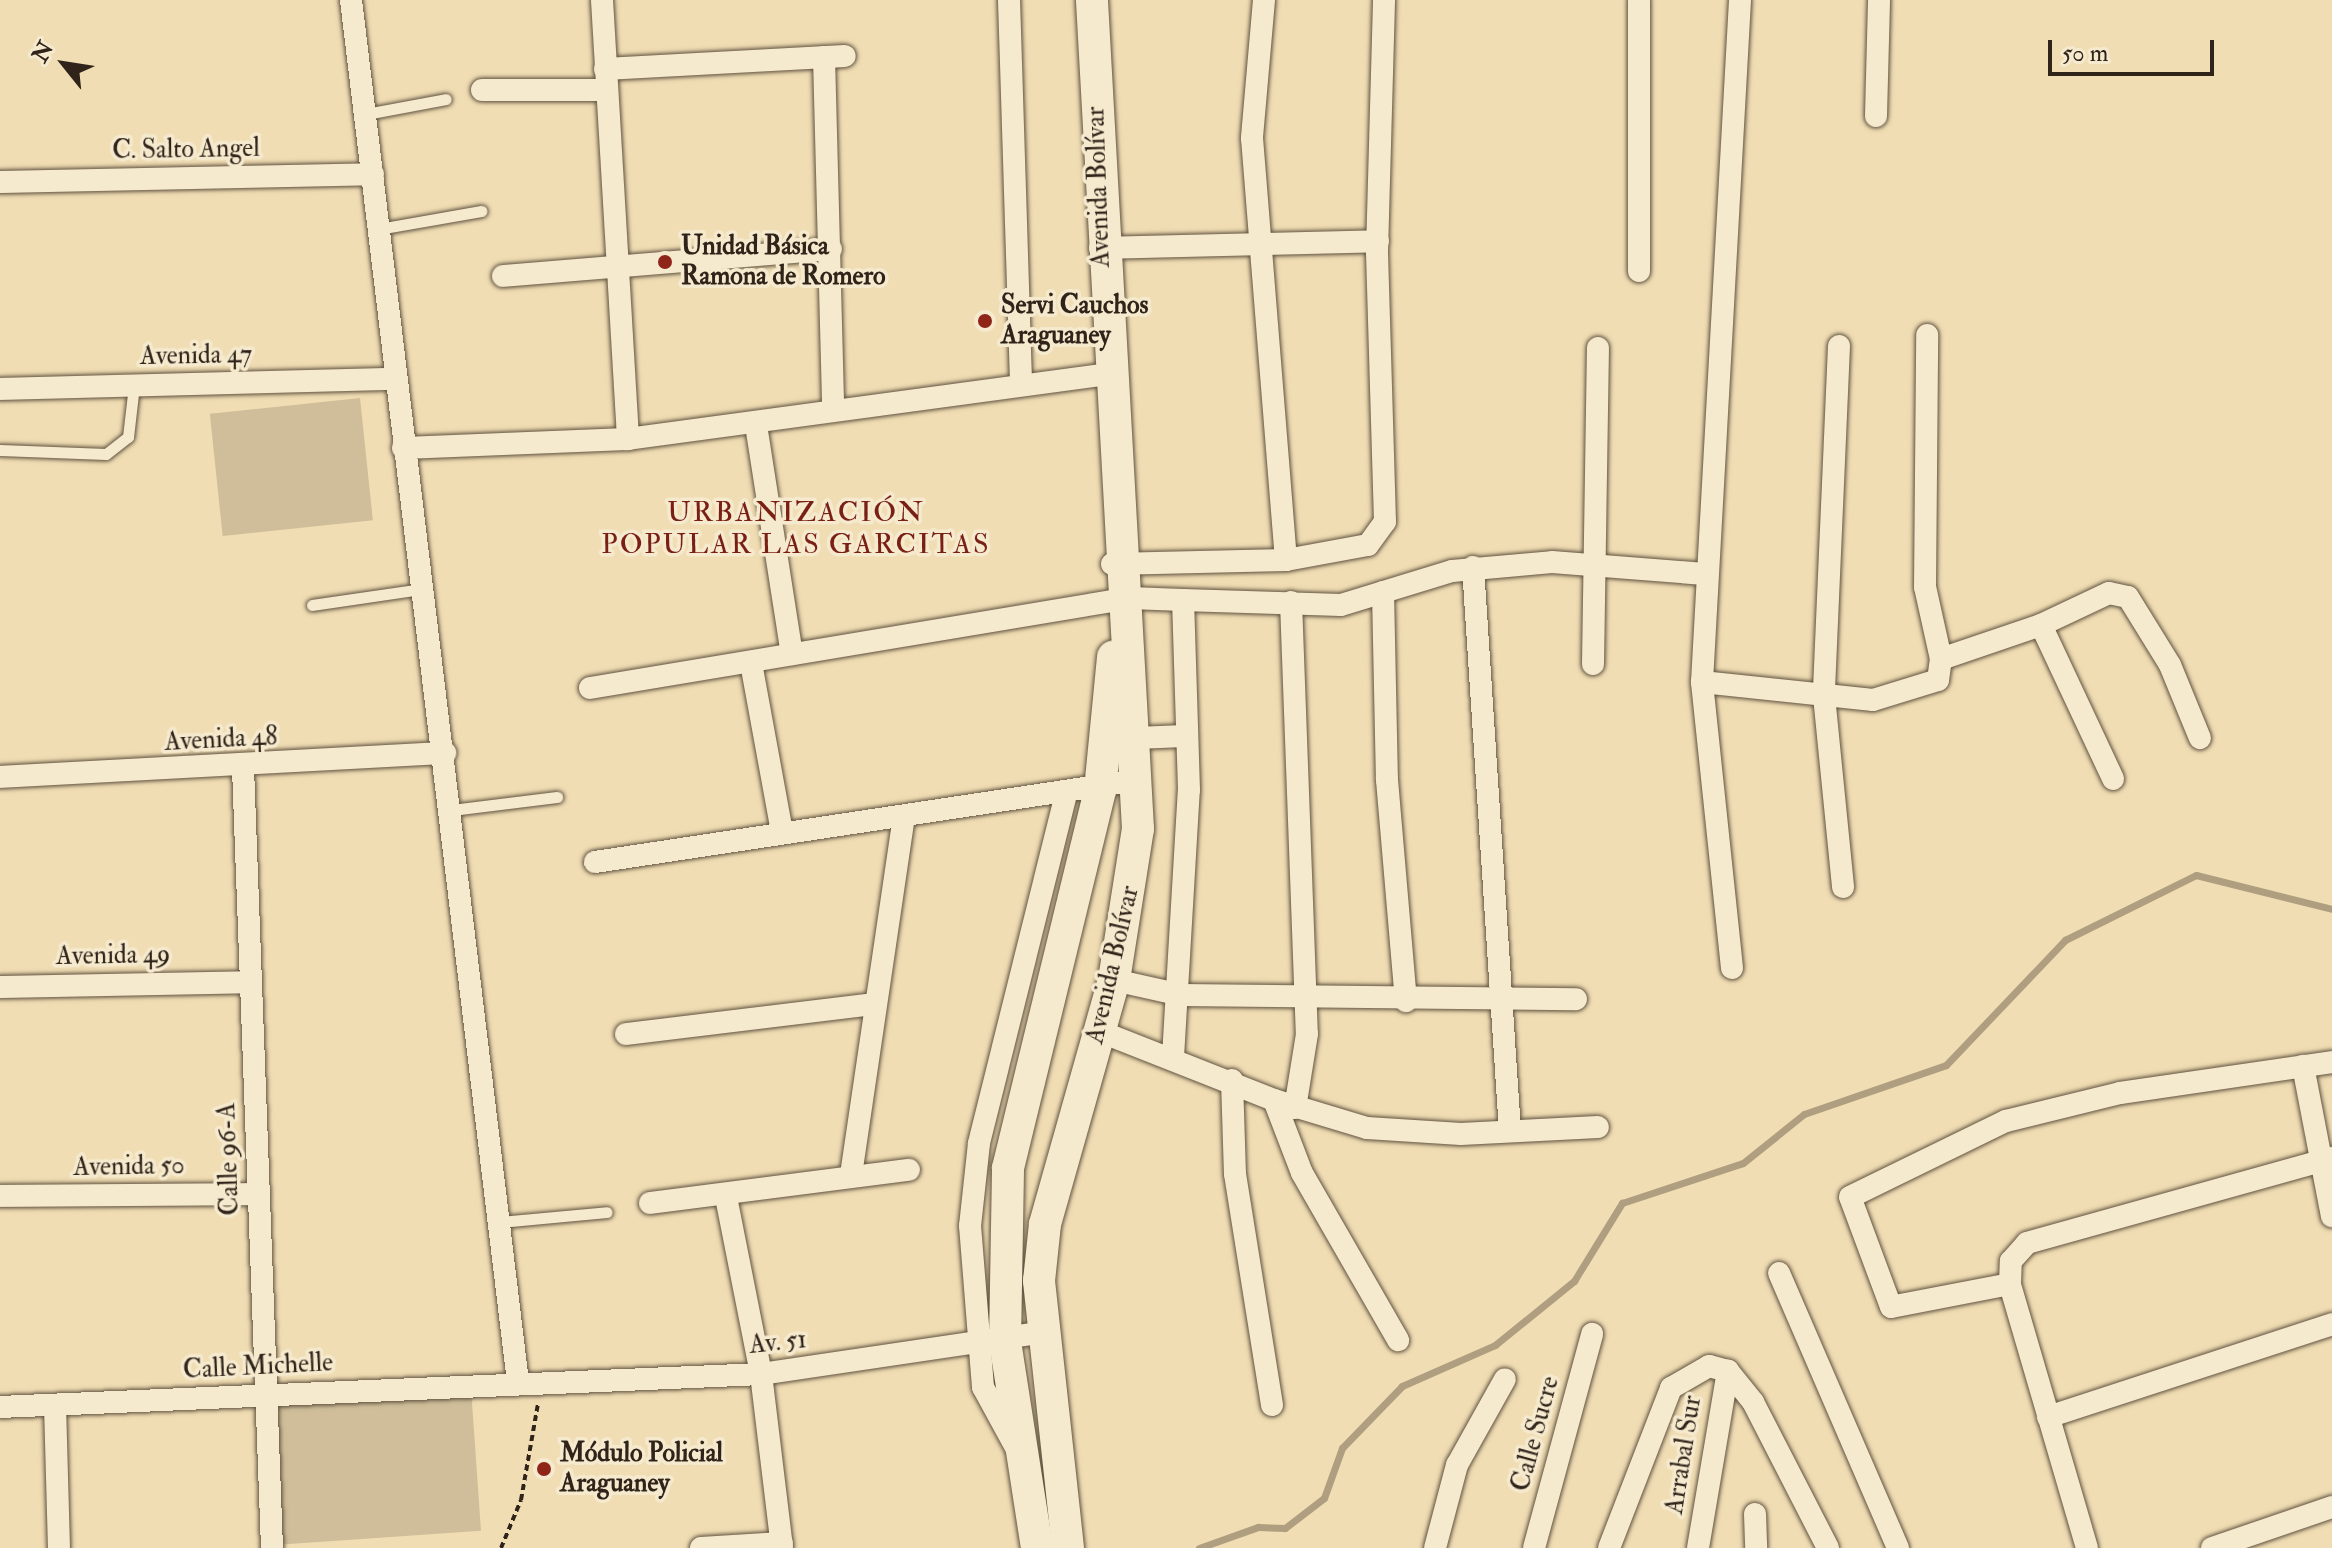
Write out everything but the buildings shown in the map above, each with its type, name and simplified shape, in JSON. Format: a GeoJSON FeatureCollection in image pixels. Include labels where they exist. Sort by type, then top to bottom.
{"type":"FeatureCollection","features":[{"type":"Feature","properties":{"kind":"main road","name":"Avenida Bolívar"},"geometry":{"type":"LineString","coordinates":[[1068,1548],[1040,1333],[1045,1224],[1114,980],[1134,882],[1137,780],[1121,600],[1110,374],[1100,248],[1092,0]]}},
{"type":"Feature","properties":{"kind":"main road","name":"Avenida Bolívar"},"geometry":{"type":"LineString","coordinates":[[1037,1548],[1025,1462],[990,1344],[1008,1168],[1100,790],[1121,600]]}},
{"type":"Feature","properties":{"kind":"street"},"geometry":{"type":"LineString","coordinates":[[351,0],[394,379],[445,753],[500,1222],[529,1382]]}},
{"type":"Feature","properties":{"kind":"street"},"geometry":{"type":"LineString","coordinates":[[602,0],[628,439]]}},
{"type":"Feature","properties":{"kind":"street"},"geometry":{"type":"LineString","coordinates":[[1009,0],[1021,383]]}},
{"type":"Feature","properties":{"kind":"street"},"geometry":{"type":"LineString","coordinates":[[1264,0],[1252,109],[1259,246],[1286,560]]}},
{"type":"Feature","properties":{"kind":"street"},"geometry":{"type":"LineString","coordinates":[[1119,564],[1286,560],[1368,545],[1385,522],[1378,241],[1384,0]]}},
{"type":"Feature","properties":{"kind":"street"},"geometry":{"type":"LineString","coordinates":[[1639,0],[1639,271]]}},
{"type":"Feature","properties":{"kind":"street"},"geometry":{"type":"LineString","coordinates":[[1732,968],[1702,682],[1705,574],[1740,0]]}},
{"type":"Feature","properties":{"kind":"street"},"geometry":{"type":"LineString","coordinates":[[1876,116],[1879,0]]}},
{"type":"Feature","properties":{"kind":"street"},"geometry":{"type":"LineString","coordinates":[[482,90],[834,56],[831,249],[833,408]]}},
{"type":"Feature","properties":{"kind":"street","name":"C. Salto Angel"},"geometry":{"type":"LineString","coordinates":[[0,182],[373,174]]}},
{"type":"Feature","properties":{"kind":"street"},"geometry":{"type":"LineString","coordinates":[[1100,248],[1378,241]]}},
{"type":"Feature","properties":{"kind":"street"},"geometry":{"type":"LineString","coordinates":[[503,276],[619,262],[831,249]]}},
{"type":"Feature","properties":{"kind":"street"},"geometry":{"type":"LineString","coordinates":[[1702,682],[1873,700],[1929,689],[1941,659],[1926,610],[1927,335]]}},
{"type":"Feature","properties":{"kind":"street"},"geometry":{"type":"LineString","coordinates":[[1839,346],[1824,696],[1843,887]]}},
{"type":"Feature","properties":{"kind":"street"},"geometry":{"type":"LineString","coordinates":[[1593,664],[1598,348]]}},
{"type":"Feature","properties":{"kind":"street"},"geometry":{"type":"LineString","coordinates":[[403,448],[628,439],[756,425],[833,408],[1110,374]]}},
{"type":"Feature","properties":{"kind":"street","name":"Avenida 47"},"geometry":{"type":"LineString","coordinates":[[0,389],[394,379]]}},
{"type":"Feature","properties":{"kind":"street"},"geometry":{"type":"LineString","coordinates":[[756,425],[792,654]]}},
{"type":"Feature","properties":{"kind":"street"},"geometry":{"type":"LineString","coordinates":[[590,688],[1121,600],[1341,605],[1473,567],[1594,565],[1705,574]]}},
{"type":"Feature","properties":{"kind":"street"},"geometry":{"type":"LineString","coordinates":[[1473,567],[1481,772],[1505,1004],[1510,1131]]}},
{"type":"Feature","properties":{"kind":"street"},"geometry":{"type":"LineString","coordinates":[[1383,592],[1387,780],[1406,1001]]}},
{"type":"Feature","properties":{"kind":"street"},"geometry":{"type":"LineString","coordinates":[[1941,659],[2041,625],[2109,593],[2128,597],[2170,665],[2200,738]]}},
{"type":"Feature","properties":{"kind":"street"},"geometry":{"type":"LineString","coordinates":[[1173,1057],[1181,995],[1185,736],[1183,600]]}},
{"type":"Feature","properties":{"kind":"street"},"geometry":{"type":"LineString","coordinates":[[1291,602],[1306,997],[1284,1104],[1302,1173],[1398,1340]]}},
{"type":"Feature","properties":{"kind":"street"},"geometry":{"type":"LineString","coordinates":[[2041,625],[2113,779]]}},
{"type":"Feature","properties":{"kind":"street"},"geometry":{"type":"LineString","coordinates":[[751,663],[782,832]]}},
{"type":"Feature","properties":{"kind":"street"},"geometry":{"type":"LineString","coordinates":[[1135,738],[1185,736]]}},
{"type":"Feature","properties":{"kind":"street","name":"Avenida 48"},"geometry":{"type":"LineString","coordinates":[[0,777],[243,768],[445,753]]}},
{"type":"Feature","properties":{"kind":"street","name":"Calle 96-A"},"geometry":{"type":"LineString","coordinates":[[243,768],[239,982],[259,1194],[263,1394],[272,1548]]}},
{"type":"Feature","properties":{"kind":"street"},"geometry":{"type":"LineString","coordinates":[[595,862],[782,832],[1100,790],[1137,780]]}},
{"type":"Feature","properties":{"kind":"street"},"geometry":{"type":"LineString","coordinates":[[990,1344],[970,1226],[979,1143],[1019,971],[1066,795]]}},
{"type":"Feature","properties":{"kind":"street"},"geometry":{"type":"LineString","coordinates":[[851,1175],[904,817]]}},
{"type":"Feature","properties":{"kind":"street"},"geometry":{"type":"LineString","coordinates":[[1019,971],[1055,976]]}},
{"type":"Feature","properties":{"kind":"street"},"geometry":{"type":"LineString","coordinates":[[1114,980],[1181,995],[1505,1004],[1576,999]]}},
{"type":"Feature","properties":{"kind":"street","name":"Avenida 49"},"geometry":{"type":"LineString","coordinates":[[0,987],[239,982]]}},
{"type":"Feature","properties":{"kind":"street"},"geometry":{"type":"LineString","coordinates":[[626,1034],[874,1004]]}},
{"type":"Feature","properties":{"kind":"street"},"geometry":{"type":"LineString","coordinates":[[1099,1031],[1232,1080],[1284,1104],[1367,1128],[1510,1131],[1598,1127]]}},
{"type":"Feature","properties":{"kind":"street"},"geometry":{"type":"LineString","coordinates":[[2010,1284],[1891,1307],[1850,1197],[2006,1121],[2120,1093],[2332,1062]]}},
{"type":"Feature","properties":{"kind":"street"},"geometry":{"type":"LineString","coordinates":[[2303,1066],[2325,1160],[2332,1216]]}},
{"type":"Feature","properties":{"kind":"street"},"geometry":{"type":"LineString","coordinates":[[1232,1080],[1239,1203],[1272,1405]]}},
{"type":"Feature","properties":{"kind":"street"},"geometry":{"type":"LineString","coordinates":[[2087,1548],[2010,1284],[2011,1261],[2027,1243],[2325,1160]]}},
{"type":"Feature","properties":{"kind":"street"},"geometry":{"type":"LineString","coordinates":[[650,1203],[726,1197],[851,1175],[909,1170]]}},
{"type":"Feature","properties":{"kind":"street","name":"Avenida 50"},"geometry":{"type":"LineString","coordinates":[[0,1196],[259,1194]]}},
{"type":"Feature","properties":{"kind":"street"},"geometry":{"type":"LineString","coordinates":[[701,1548],[782,1546],[761,1374],[726,1197]]}},
{"type":"Feature","properties":{"kind":"street"},"geometry":{"type":"LineString","coordinates":[[1779,1273],[1898,1548]]}},
{"type":"Feature","properties":{"kind":"street"},"geometry":{"type":"LineString","coordinates":[[2048,1417],[2332,1324]]}},
{"type":"Feature","properties":{"kind":"street","name":"Av. 51"},"geometry":{"type":"LineString","coordinates":[[529,1382],[761,1374],[990,1344],[1040,1333]]}},
{"type":"Feature","properties":{"kind":"street","name":"Calle Sucre"},"geometry":{"type":"LineString","coordinates":[[1534,1548],[1592,1334]]}},
{"type":"Feature","properties":{"kind":"street"},"geometry":{"type":"LineString","coordinates":[[1609,1548],[1671,1388],[1718,1368],[1776,1442],[1828,1548]]}},
{"type":"Feature","properties":{"kind":"street","name":"Arrabal Sur"},"geometry":{"type":"LineString","coordinates":[[1698,1548],[1718,1368]]}},
{"type":"Feature","properties":{"kind":"street"},"geometry":{"type":"LineString","coordinates":[[1435,1548],[1457,1465],[1505,1379]]}},
{"type":"Feature","properties":{"kind":"street","name":"Calle Michelle"},"geometry":{"type":"LineString","coordinates":[[0,1407],[529,1382]]}},
{"type":"Feature","properties":{"kind":"street"},"geometry":{"type":"LineString","coordinates":[[55,1405],[59,1548]]}},
{"type":"Feature","properties":{"kind":"street"},"geometry":{"type":"LineString","coordinates":[[2212,1548],[2332,1507]]}},
{"type":"Feature","properties":{"kind":"street"},"geometry":{"type":"LineString","coordinates":[[1755,1514],[1756,1548]]}},
{"type":"Feature","properties":{"kind":"lane"},"geometry":{"type":"LineString","coordinates":[[366,114],[446,99]]}},
{"type":"Feature","properties":{"kind":"lane"},"geometry":{"type":"LineString","coordinates":[[379,229],[481,211]]}},
{"type":"Feature","properties":{"kind":"lane"},"geometry":{"type":"LineString","coordinates":[[0,450],[106,454],[128,437],[134,385]]}},
{"type":"Feature","properties":{"kind":"lane"},"geometry":{"type":"LineString","coordinates":[[312,605],[422,589]]}},
{"type":"Feature","properties":{"kind":"lane"},"geometry":{"type":"LineString","coordinates":[[451,810],[557,797]]}},
{"type":"Feature","properties":{"kind":"lane"},"geometry":{"type":"LineString","coordinates":[[500,1222],[607,1212]]}},
{"type":"Feature","properties":{"kind":"path"},"geometry":{"type":"LineString","coordinates":[[501,1548],[521,1500],[529,1382]]}},
{"type":"Feature","properties":{"kind":"shaded area"},"geometry":{"type":"Polygon","coordinates":[[[360,398],[373,520],[223,536],[210,414],[360,398]]]}},
{"type":"Feature","properties":{"kind":"shaded area"},"geometry":{"type":"Polygon","coordinates":[[[471,1388],[481,1531],[278,1545],[268,1402],[471,1388]]]}},
{"type":"Feature","properties":{"kind":"waterway"},"geometry":{"type":"LineString","coordinates":[[1199,1548],[1258,1527],[1285,1528],[1324,1498],[1342,1448],[1402,1386],[1495,1345],[1574,1281],[1622,1203],[1743,1163],[1804,1114],[1946,1065],[2065,940],[2196,875],[2332,909]]}},
{"type":"Feature","properties":{"kind":"place","name":"Unidad Básica Ramona de Romero"},"geometry":{"type":"Point","coordinates":[665,262]}},
{"type":"Feature","properties":{"kind":"place","name":"Servi Cauchos Araguaney"},"geometry":{"type":"Point","coordinates":[985,321]}},
{"type":"Feature","properties":{"kind":"place","name":"Módulo Policial Araguaney"},"geometry":{"type":"Point","coordinates":[544,1469]}},
{"type":"Feature","properties":{"kind":"district","name":"URBANIZACIÓN POPULAR LAS GARCITAS"},"geometry":{"type":"Point","coordinates":[796,529]}}]}
